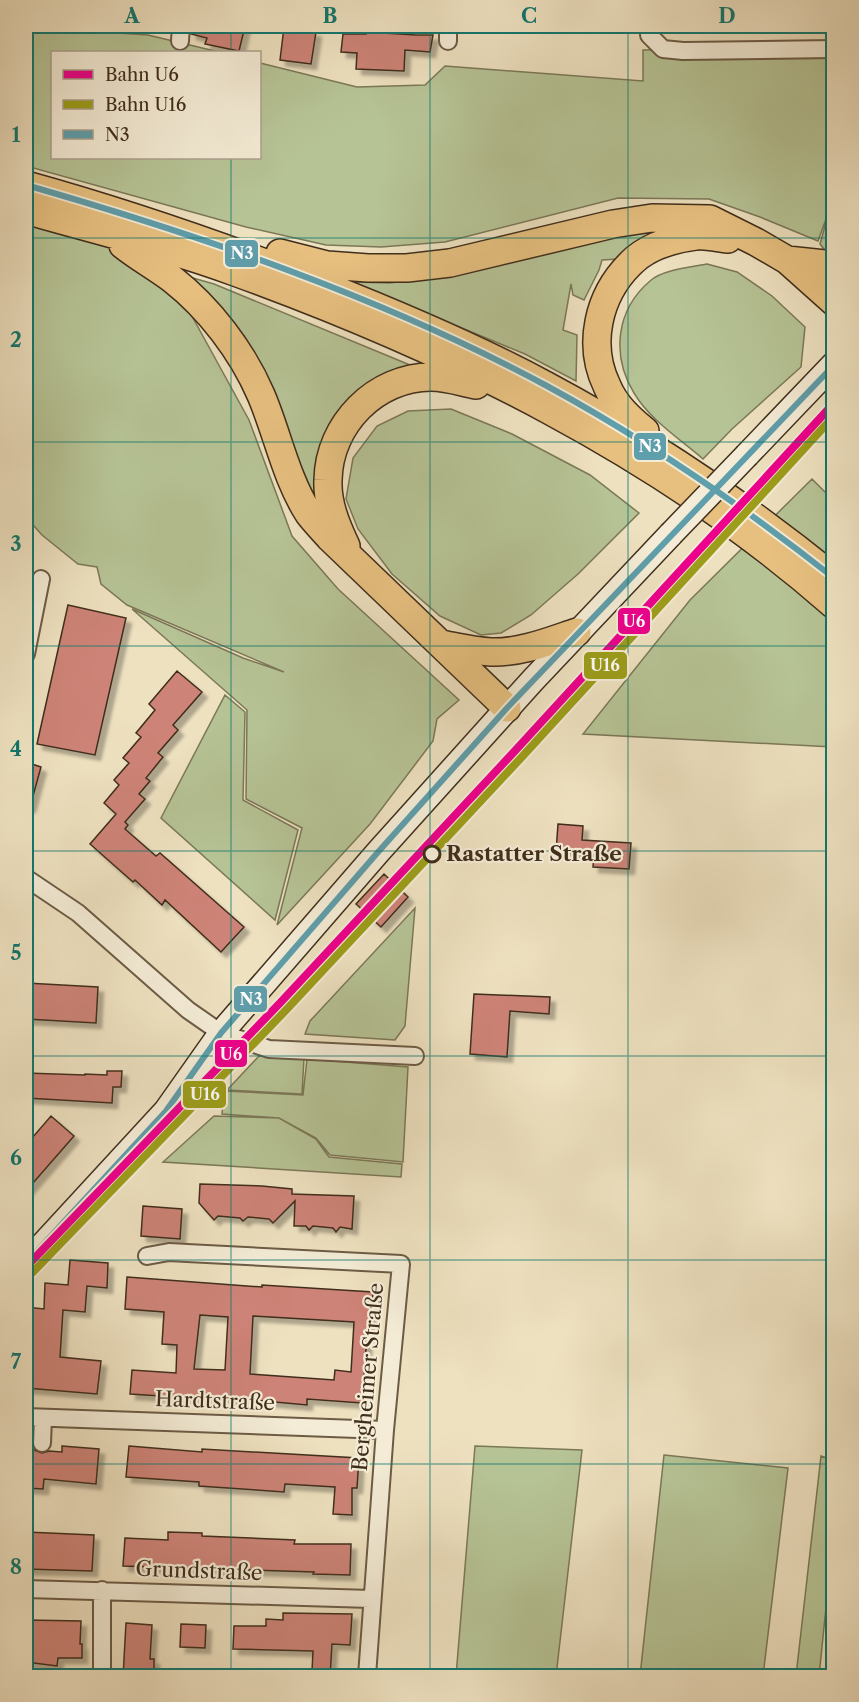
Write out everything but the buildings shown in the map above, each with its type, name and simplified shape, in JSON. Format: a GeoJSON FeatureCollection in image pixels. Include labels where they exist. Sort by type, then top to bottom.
{"type":"FeatureCollection","features":[{"type":"Feature","properties":{"kind":"main road"},"geometry":{"type":"LineString","coordinates":[[26,185],[103,207],[234,251],[374,305],[547,386],[665,455],[755,516],[834,578]]}},
{"type":"Feature","properties":{"kind":"main road"},"geometry":{"type":"LineString","coordinates":[[26,210],[233,272],[386,333],[501,385],[600,440],[708,507],[769,551],[834,605]]}},
{"type":"Feature","properties":{"kind":"main road"},"geometry":{"type":"LineString","coordinates":[[234,251],[269,251],[327,265],[407,268],[450,263],[613,224],[652,218],[710,219],[786,260],[834,302]]}},
{"type":"Feature","properties":{"kind":"main road"},"geometry":{"type":"LineString","coordinates":[[108,233],[141,259],[171,278],[199,304],[223,332],[260,394],[309,513],[330,538],[507,708]]}},
{"type":"Feature","properties":{"kind":"main road"},"geometry":{"type":"LineString","coordinates":[[665,455],[651,436],[630,419],[617,404],[606,386],[597,350],[597,328],[601,310],[609,293],[630,263],[647,251],[669,242],[699,235],[756,242]]}},
{"type":"Feature","properties":{"kind":"main road"},"geometry":{"type":"LineString","coordinates":[[786,260],[834,265]]}},
{"type":"Feature","properties":{"kind":"main road"},"geometry":{"type":"LineString","coordinates":[[26,1263],[166,1111],[221,1033],[507,708],[834,364]]}},
{"type":"Feature","properties":{"kind":"main road"},"geometry":{"type":"LineString","coordinates":[[352,558],[335,523],[328,480],[331,456],[350,417],[366,400],[386,388],[407,380],[430,377],[459,380],[475,385],[501,385]]}},
{"type":"Feature","properties":{"kind":"main road"},"geometry":{"type":"LineString","coordinates":[[441,644],[481,651],[509,651],[525,649],[578,632]]}},
{"type":"Feature","properties":{"kind":"street"},"geometry":{"type":"LineString","coordinates":[[649,26],[649,35],[663,49],[683,51],[834,49]]}},
{"type":"Feature","properties":{"kind":"street"},"geometry":{"type":"LineString","coordinates":[[26,654],[41,579]]}},
{"type":"Feature","properties":{"kind":"street"},"geometry":{"type":"LineString","coordinates":[[26,878],[78,913],[188,1010],[221,1033],[269,1048],[415,1056]]}},
{"type":"Feature","properties":{"kind":"street","name":"Bergheimer Straße"},"geometry":{"type":"LineString","coordinates":[[147,1256],[169,1252],[401,1264],[371,1599],[367,1677]]}},
{"type":"Feature","properties":{"kind":"street","name":"Hardtstraße"},"geometry":{"type":"LineString","coordinates":[[26,1417],[385,1430]]}},
{"type":"Feature","properties":{"kind":"street"},"geometry":{"type":"LineString","coordinates":[[42,1443],[43,1418]]}},
{"type":"Feature","properties":{"kind":"street","name":"Grundstraße"},"geometry":{"type":"LineString","coordinates":[[26,1589],[371,1599]]}},
{"type":"Feature","properties":{"kind":"street"},"geometry":{"type":"LineString","coordinates":[[102,1590],[102,1677]]}},
{"type":"Feature","properties":{"kind":"green space"},"geometry":{"type":"Polygon","coordinates":[[[26,27],[148,35],[215,51],[51,51],[51,159],[261,159],[261,63],[357,87],[425,85],[445,66],[643,81],[643,50],[833,48],[833,258],[820,244],[830,208],[818,241],[709,199],[618,198],[445,242],[381,247],[326,245],[246,227],[26,166],[26,27]]]}},
{"type":"Feature","properties":{"kind":"green space"},"geometry":{"type":"Polygon","coordinates":[[[26,216],[108,233],[171,278],[249,420],[292,536],[338,589],[459,700],[437,719],[433,741],[370,824],[277,925],[302,828],[246,799],[247,710],[132,609],[243,658],[284,672],[127,605],[101,584],[97,567],[78,564],[42,535],[26,517],[28,502],[26,501],[26,216]]]}},
{"type":"Feature","properties":{"kind":"green space"},"geometry":{"type":"Polygon","coordinates":[[[671,228],[619,259],[602,260],[584,300],[573,295],[571,284],[563,330],[577,335],[576,381],[525,354],[350,282],[390,283],[447,275],[592,239],[671,228]]]}},
{"type":"Feature","properties":{"kind":"green space"},"geometry":{"type":"Polygon","coordinates":[[[707,264],[737,272],[772,296],[805,327],[801,367],[732,429],[703,459],[648,412],[641,403],[627,378],[620,349],[624,319],[630,305],[650,281],[669,272],[707,264]]]}},
{"type":"Feature","properties":{"kind":"green space"},"geometry":{"type":"Polygon","coordinates":[[[179,274],[214,284],[422,370],[367,386],[318,509],[179,274]]]}},
{"type":"Feature","properties":{"kind":"green space"},"geometry":{"type":"Polygon","coordinates":[[[451,409],[512,434],[590,475],[639,513],[578,574],[531,615],[501,633],[481,635],[440,616],[392,574],[358,529],[346,499],[353,458],[377,426],[408,411],[451,409]]]}},
{"type":"Feature","properties":{"kind":"green space"},"geometry":{"type":"Polygon","coordinates":[[[812,479],[833,500],[833,747],[583,734],[690,600],[812,479]]]}},
{"type":"Feature","properties":{"kind":"green space"},"geometry":{"type":"Polygon","coordinates":[[[225,695],[245,712],[243,800],[298,830],[275,920],[161,818],[225,695]]]}},
{"type":"Feature","properties":{"kind":"green space"},"geometry":{"type":"Polygon","coordinates":[[[415,908],[405,1026],[395,1040],[305,1034],[310,1021],[415,908]]]}},
{"type":"Feature","properties":{"kind":"green space"},"geometry":{"type":"Polygon","coordinates":[[[259,1056],[304,1058],[302,1094],[227,1090],[259,1056]]]}},
{"type":"Feature","properties":{"kind":"green space"},"geometry":{"type":"Polygon","coordinates":[[[307,1059],[408,1067],[403,1162],[330,1155],[316,1138],[279,1118],[222,1114],[224,1091],[303,1095],[307,1059]]]}},
{"type":"Feature","properties":{"kind":"green space"},"geometry":{"type":"Polygon","coordinates":[[[214,1116],[279,1118],[316,1139],[329,1157],[402,1164],[401,1177],[163,1162],[214,1116]]]}},
{"type":"Feature","properties":{"kind":"green space"},"geometry":{"type":"Polygon","coordinates":[[[475,1446],[582,1450],[556,1676],[456,1676],[475,1446]]]}},
{"type":"Feature","properties":{"kind":"green space"},"geometry":{"type":"Polygon","coordinates":[[[664,1455],[788,1468],[763,1676],[640,1676],[664,1455]]]}},
{"type":"Feature","properties":{"kind":"green space"},"geometry":{"type":"Polygon","coordinates":[[[821,1456],[833,1460],[833,1539],[819,1676],[796,1676],[821,1456]]]}},
{"type":"Feature","properties":{"kind":"rail line","name":"U6"},"geometry":{"type":"LineString","coordinates":[[26,1267],[280,1003],[834,403]]}},
{"type":"Feature","properties":{"kind":"rail line","name":"U16"},"geometry":{"type":"LineString","coordinates":[[32,1273],[287,1009],[834,416]]}},
{"type":"Feature","properties":{"kind":"transit line","name":"N3"},"geometry":{"type":"LineString","coordinates":[[26,185],[159,226],[292,272],[357,297],[485,354],[585,407],[658,452],[765,525],[834,578]]}},
{"type":"Feature","properties":{"kind":"transit line","name":"N3"},"geometry":{"type":"LineString","coordinates":[[26,1263],[166,1111],[221,1033],[507,708],[834,365]]}},
{"type":"Feature","properties":{"kind":"place","name":"Rastatter Straße"},"geometry":{"type":"Point","coordinates":[432,854]}}]}
